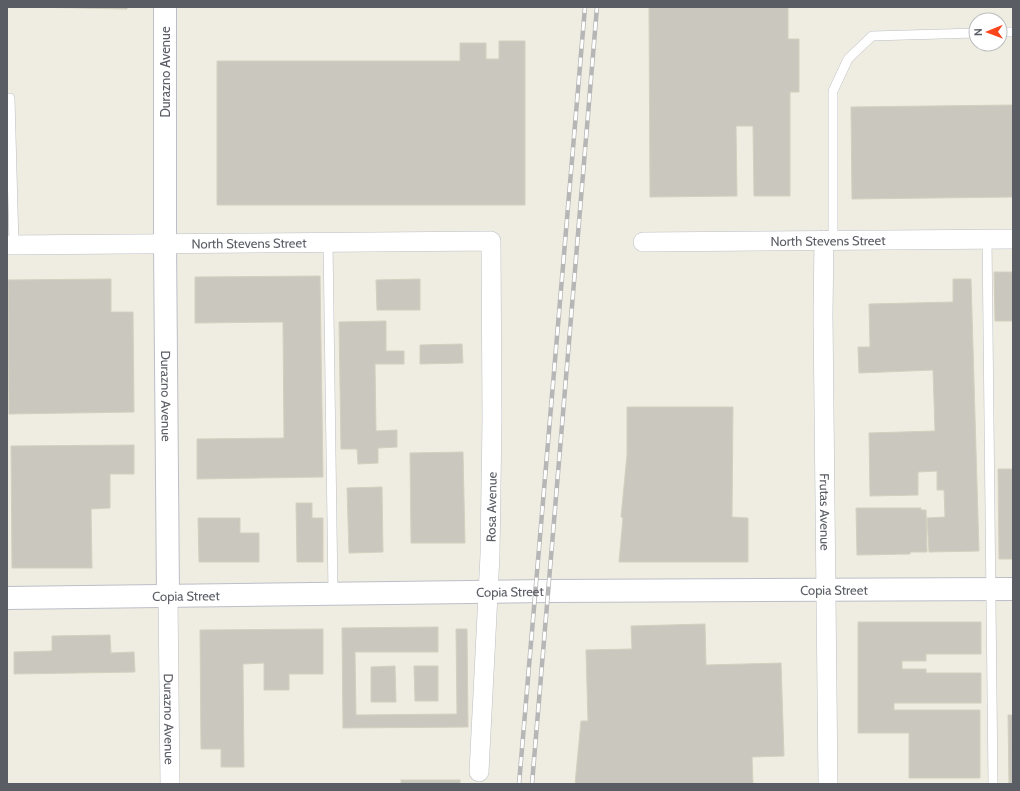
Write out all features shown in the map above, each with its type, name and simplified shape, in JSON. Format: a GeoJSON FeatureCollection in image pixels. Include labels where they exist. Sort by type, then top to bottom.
{"type":"FeatureCollection","features":[{"type":"Feature","properties":{"kind":"main road","name":"Durazno Avenue"},"geometry":{"type":"LineString","coordinates":[[165,7],[165,243],[168,596]]}},
{"type":"Feature","properties":{"kind":"main road","name":"Copia Street"},"geometry":{"type":"LineString","coordinates":[[7,598],[556,591],[1013,589]]}},
{"type":"Feature","properties":{"kind":"street","name":"North Stevens Street"},"geometry":{"type":"LineString","coordinates":[[643,242],[987,238],[1013,239]]}},
{"type":"Feature","properties":{"kind":"street","name":"Frutas Avenue"},"geometry":{"type":"LineString","coordinates":[[828,240],[823,315],[828,784]]}},
{"type":"Feature","properties":{"kind":"street","name":"North Stevens Street"},"geometry":{"type":"LineString","coordinates":[[11,245],[491,241]]}},
{"type":"Feature","properties":{"kind":"street","name":"Rosa Avenue"},"geometry":{"type":"LineString","coordinates":[[479,772],[488,593],[492,419],[491,241]]}},
{"type":"Feature","properties":{"kind":"street","name":"Durazno Avenue"},"geometry":{"type":"LineString","coordinates":[[168,596],[170,784]]}},
{"type":"Feature","properties":{"kind":"lane"},"geometry":{"type":"LineString","coordinates":[[828,240],[833,90],[848,59],[872,36],[968,33]]}},
{"type":"Feature","properties":{"kind":"lane"},"geometry":{"type":"LineString","coordinates":[[7,98],[10,98],[11,245]]}},
{"type":"Feature","properties":{"kind":"lane"},"geometry":{"type":"LineString","coordinates":[[987,238],[993,784]]}},
{"type":"Feature","properties":{"kind":"lane"},"geometry":{"type":"LineString","coordinates":[[328,242],[333,594]]}},
{"type":"Feature","properties":{"kind":"building"},"geometry":{"type":"Polygon","coordinates":[[[28,7],[127,7],[127,9],[28,7]]]}},
{"type":"Feature","properties":{"kind":"building"},"geometry":{"type":"Polygon","coordinates":[[[649,7],[788,7],[788,39],[799,39],[799,92],[790,92],[790,196],[754,196],[753,126],[736,126],[737,196],[650,197],[649,7]]]}},
{"type":"Feature","properties":{"kind":"building"},"geometry":{"type":"Polygon","coordinates":[[[499,41],[525,41],[525,205],[217,205],[217,61],[460,61],[460,43],[486,43],[486,59],[499,59],[499,41]]]}},
{"type":"Feature","properties":{"kind":"building"},"geometry":{"type":"Polygon","coordinates":[[[1013,105],[1013,197],[852,199],[851,107],[1013,105]]]}},
{"type":"Feature","properties":{"kind":"building"},"geometry":{"type":"Polygon","coordinates":[[[994,272],[1013,272],[1013,321],[995,321],[994,272]]]}},
{"type":"Feature","properties":{"kind":"building"},"geometry":{"type":"Polygon","coordinates":[[[320,276],[323,477],[197,479],[197,439],[284,438],[283,322],[195,323],[195,277],[320,276]]]}},
{"type":"Feature","properties":{"kind":"building"},"geometry":{"type":"Polygon","coordinates":[[[111,279],[111,312],[133,312],[134,412],[9,414],[8,280],[111,279]]]}},
{"type":"Feature","properties":{"kind":"building"},"geometry":{"type":"Polygon","coordinates":[[[420,279],[420,310],[377,310],[376,280],[420,279]]]}},
{"type":"Feature","properties":{"kind":"building"},"geometry":{"type":"Polygon","coordinates":[[[953,279],[971,279],[979,551],[929,552],[927,518],[945,517],[944,490],[937,490],[937,471],[918,472],[918,495],[870,496],[869,433],[935,431],[933,370],[859,373],[858,347],[870,347],[869,304],[953,302],[953,279]]]}},
{"type":"Feature","properties":{"kind":"building"},"geometry":{"type":"Polygon","coordinates":[[[386,321],[386,351],[404,351],[404,364],[375,364],[376,431],[397,430],[397,447],[378,448],[378,463],[358,464],[357,449],[341,449],[339,322],[386,321]]]}},
{"type":"Feature","properties":{"kind":"building"},"geometry":{"type":"Polygon","coordinates":[[[462,344],[463,363],[420,364],[420,345],[462,344]]]}},
{"type":"Feature","properties":{"kind":"building"},"geometry":{"type":"Polygon","coordinates":[[[627,407],[733,407],[732,517],[748,518],[748,562],[619,562],[623,518],[621,517],[627,455],[627,407]]]}},
{"type":"Feature","properties":{"kind":"building"},"geometry":{"type":"Polygon","coordinates":[[[134,445],[134,474],[110,474],[110,508],[91,509],[92,568],[12,568],[11,446],[134,445]]]}},
{"type":"Feature","properties":{"kind":"building"},"geometry":{"type":"Polygon","coordinates":[[[463,452],[465,543],[411,543],[410,453],[463,452]]]}},
{"type":"Feature","properties":{"kind":"building"},"geometry":{"type":"Polygon","coordinates":[[[998,469],[1013,469],[1013,559],[999,559],[998,469]]]}},
{"type":"Feature","properties":{"kind":"building"},"geometry":{"type":"Polygon","coordinates":[[[382,487],[383,552],[349,553],[347,488],[382,487]]]}},
{"type":"Feature","properties":{"kind":"building"},"geometry":{"type":"Polygon","coordinates":[[[296,503],[312,503],[312,518],[323,518],[323,562],[297,562],[296,503]]]}},
{"type":"Feature","properties":{"kind":"building"},"geometry":{"type":"Polygon","coordinates":[[[856,508],[921,508],[921,510],[926,510],[927,552],[910,552],[910,554],[857,555],[856,508]]]}},
{"type":"Feature","properties":{"kind":"building"},"geometry":{"type":"Polygon","coordinates":[[[198,518],[240,518],[240,533],[259,533],[259,562],[199,562],[198,518]]]}},
{"type":"Feature","properties":{"kind":"building"},"geometry":{"type":"Polygon","coordinates":[[[858,622],[981,622],[981,654],[926,654],[926,661],[902,661],[902,669],[926,669],[926,673],[981,673],[981,703],[894,703],[894,710],[980,710],[980,778],[909,778],[909,733],[858,733],[858,622]]]}},
{"type":"Feature","properties":{"kind":"building"},"geometry":{"type":"Polygon","coordinates":[[[705,624],[706,665],[781,663],[784,756],[752,757],[753,784],[575,784],[581,721],[588,721],[586,650],[632,649],[631,626],[705,624]]]}},
{"type":"Feature","properties":{"kind":"building"},"geometry":{"type":"Polygon","coordinates":[[[438,627],[438,652],[355,652],[356,715],[457,714],[456,629],[467,629],[468,727],[343,728],[342,628],[438,627]]]}},
{"type":"Feature","properties":{"kind":"building"},"geometry":{"type":"Polygon","coordinates":[[[323,629],[323,674],[289,674],[289,690],[264,690],[264,663],[243,664],[244,767],[221,767],[221,749],[201,749],[200,630],[323,629]]]}},
{"type":"Feature","properties":{"kind":"building"},"geometry":{"type":"Polygon","coordinates":[[[110,635],[111,653],[134,652],[135,672],[14,674],[14,652],[52,651],[52,636],[110,635]]]}},
{"type":"Feature","properties":{"kind":"building"},"geometry":{"type":"Polygon","coordinates":[[[395,666],[396,702],[371,702],[371,667],[395,666]]]}},
{"type":"Feature","properties":{"kind":"building"},"geometry":{"type":"Polygon","coordinates":[[[414,666],[438,666],[438,701],[415,701],[414,666]]]}},
{"type":"Feature","properties":{"kind":"building"},"geometry":{"type":"Polygon","coordinates":[[[1008,715],[1013,715],[1013,784],[1009,784],[1008,715]]]}},
{"type":"Feature","properties":{"kind":"building"},"geometry":{"type":"Polygon","coordinates":[[[401,780],[460,780],[460,784],[401,784],[401,780]]]}},
{"type":"Feature","properties":{"kind":"railway"},"geometry":{"type":"LineString","coordinates":[[519,784],[585,7]]}},
{"type":"Feature","properties":{"kind":"railway"},"geometry":{"type":"LineString","coordinates":[[532,784],[597,7]]}}]}
